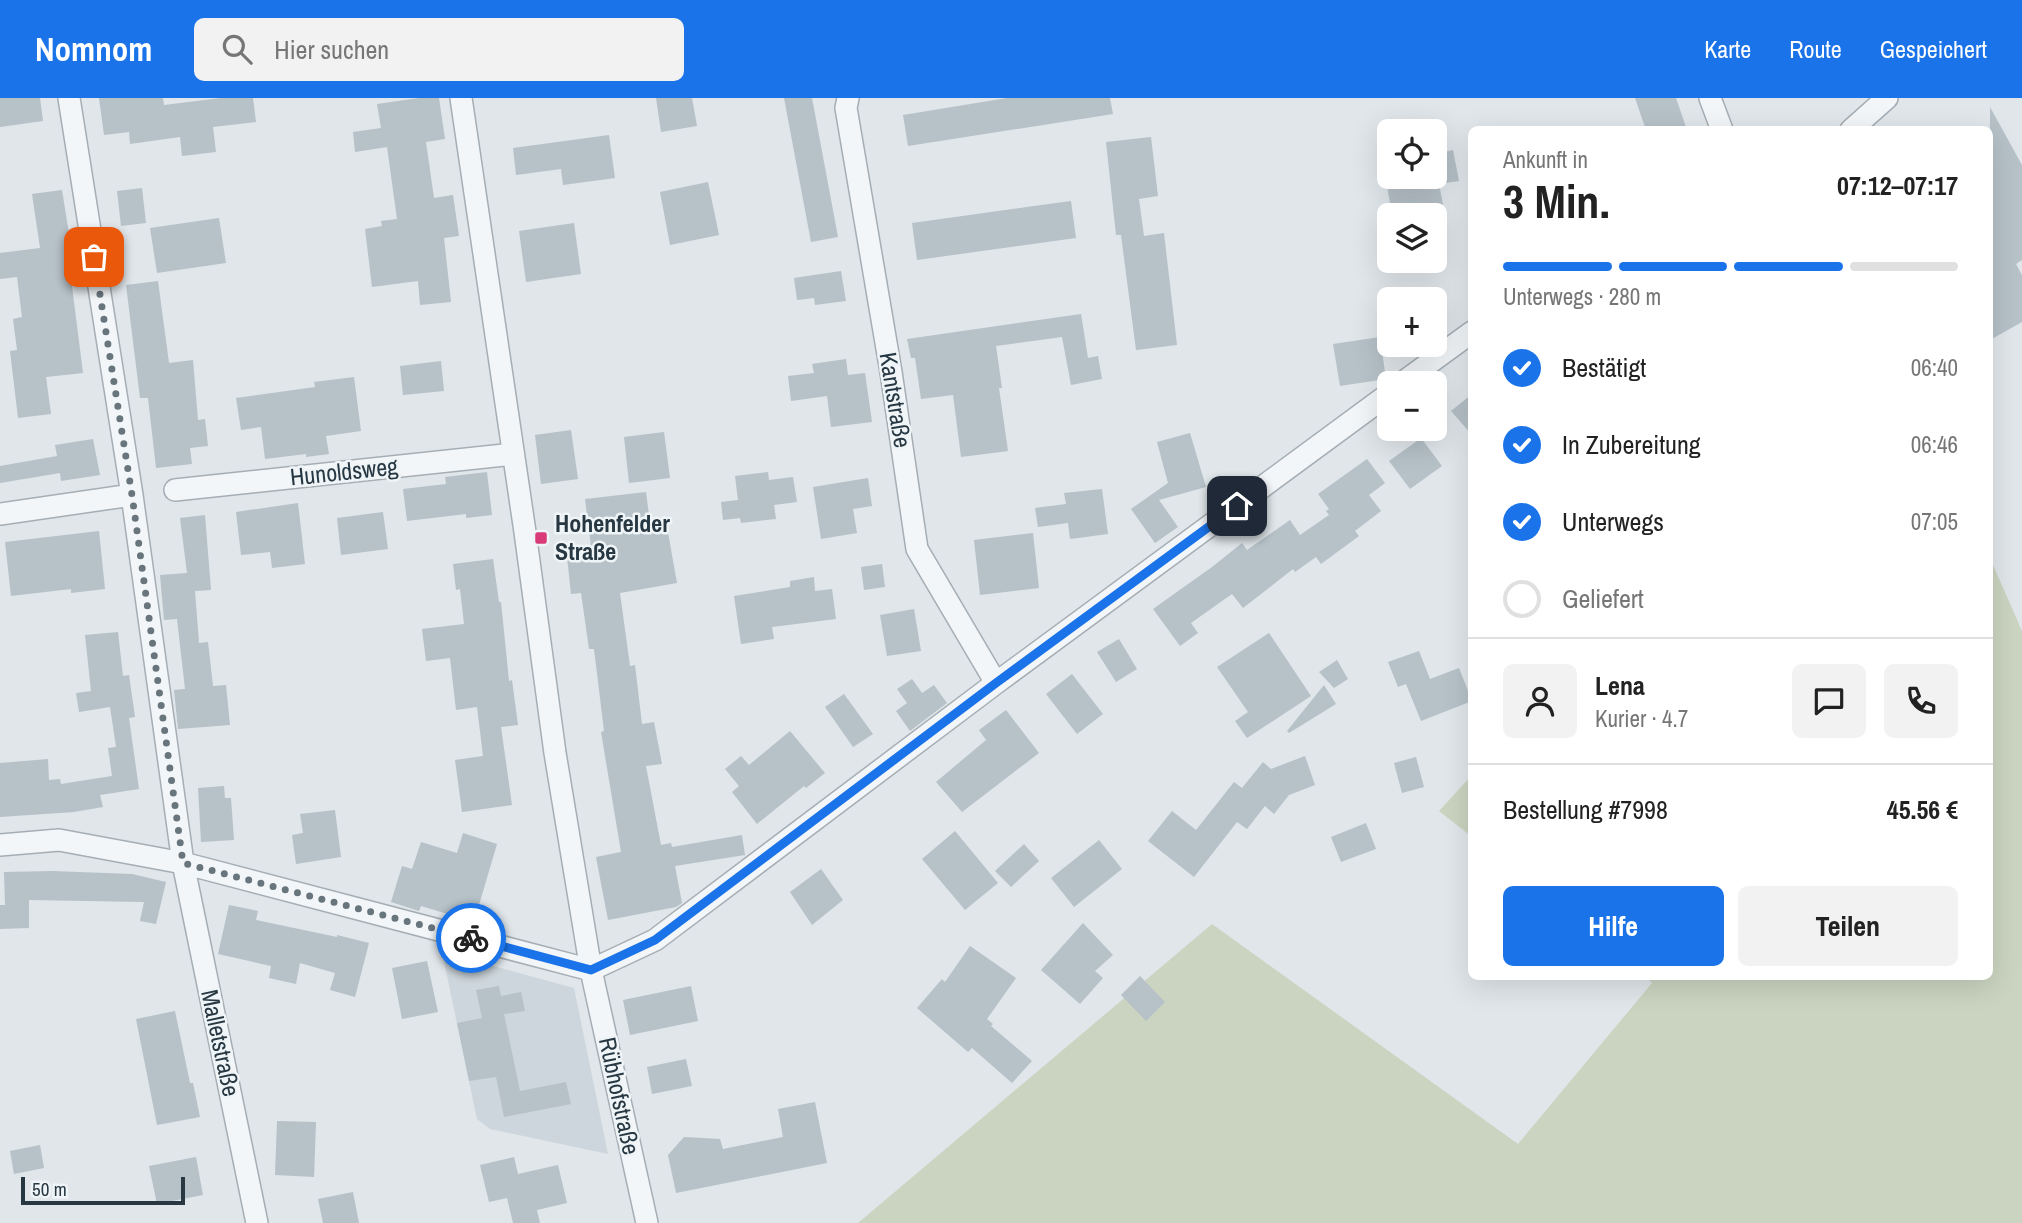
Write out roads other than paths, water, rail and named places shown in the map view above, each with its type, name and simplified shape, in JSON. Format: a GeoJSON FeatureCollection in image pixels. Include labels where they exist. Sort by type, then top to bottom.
{"type":"FeatureCollection","features":[{"type":"Feature","properties":{"kind":"street","name":"Malletstraße"},"geometry":{"type":"LineString","coordinates":[[69,98],[132,495],[183,863],[257,1223]]}},
{"type":"Feature","properties":{"kind":"street"},"geometry":{"type":"LineString","coordinates":[[461,98],[555,753],[591,970]]}},
{"type":"Feature","properties":{"kind":"street","name":"Kantstraße"},"geometry":{"type":"LineString","coordinates":[[848,98],[846,108],[891,372],[917,549],[996,683]]}},
{"type":"Feature","properties":{"kind":"street"},"geometry":{"type":"LineString","coordinates":[[1710,98],[1721,126]]}},
{"type":"Feature","properties":{"kind":"street"},"geometry":{"type":"LineString","coordinates":[[1855,126],[1886,98]]}},
{"type":"Feature","properties":{"kind":"street"},"geometry":{"type":"LineString","coordinates":[[1418,371],[1468,335]]}},
{"type":"Feature","properties":{"kind":"street"},"geometry":{"type":"LineString","coordinates":[[0,845],[59,840],[183,863],[591,970],[655,940],[996,683],[1377,403]]}},
{"type":"Feature","properties":{"kind":"street","name":"Hunoldsweg"},"geometry":{"type":"LineString","coordinates":[[175,491],[513,454]]}},
{"type":"Feature","properties":{"kind":"street"},"geometry":{"type":"LineString","coordinates":[[0,514],[132,495]]}},
{"type":"Feature","properties":{"kind":"street","name":"Rübhofstraße"},"geometry":{"type":"LineString","coordinates":[[591,970],[647,1223]]}},
{"type":"Feature","properties":{"kind":"place","name":"Hohenfelder Straße"},"geometry":{"type":"Point","coordinates":[541,538]}}]}
